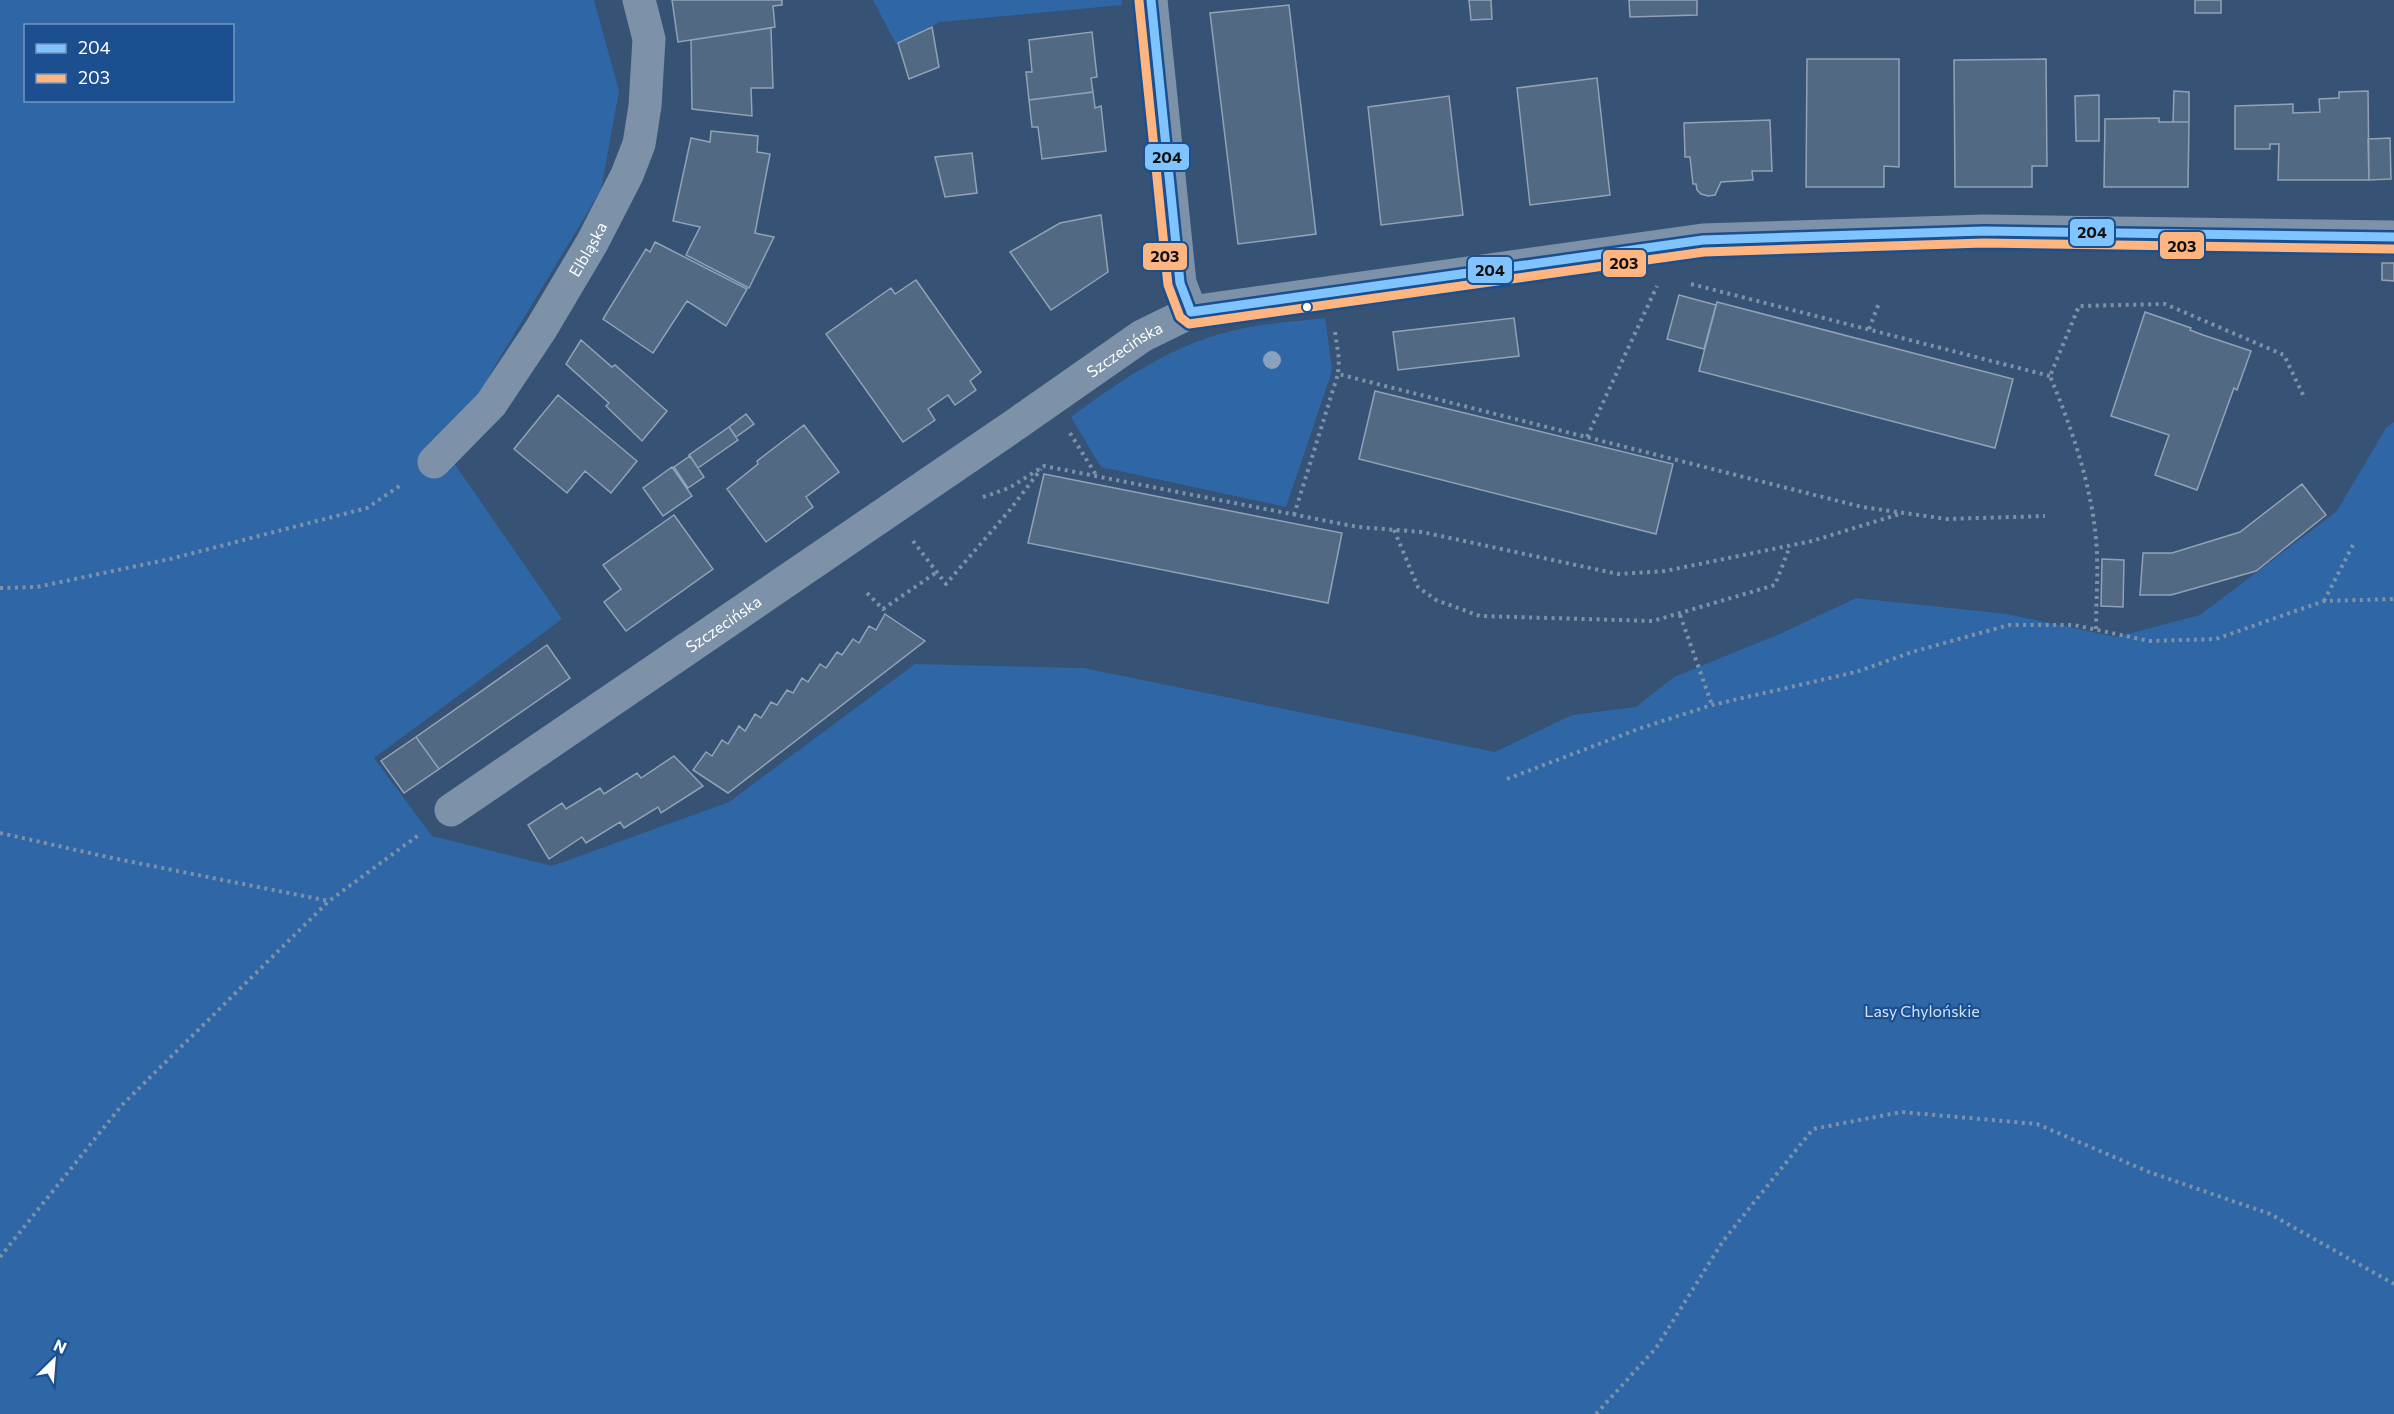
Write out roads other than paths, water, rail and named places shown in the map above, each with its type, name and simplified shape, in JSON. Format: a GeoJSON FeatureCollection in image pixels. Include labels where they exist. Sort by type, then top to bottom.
{"type":"FeatureCollection","features":[{"type":"Feature","properties":{"kind":"street","name":"Elbląska"},"geometry":{"type":"LineString","coordinates":[[434,462],[491,404],[592,243],[627,175],[639,144],[645,106],[649,39],[639,0]]}},
{"type":"Feature","properties":{"kind":"street"},"geometry":{"type":"LineString","coordinates":[[1151,0],[1180,283],[1191,312]]}},
{"type":"Feature","properties":{"kind":"street","name":"Szczecińska"},"geometry":{"type":"LineString","coordinates":[[452,810],[1142,336],[1191,312],[1703,240],[1984,231],[2394,237]]}},
{"type":"Feature","properties":{"kind":"park label","name":"Lasy Chylońskie"},"geometry":{"type":"Point","coordinates":[1922,1011]}}]}
